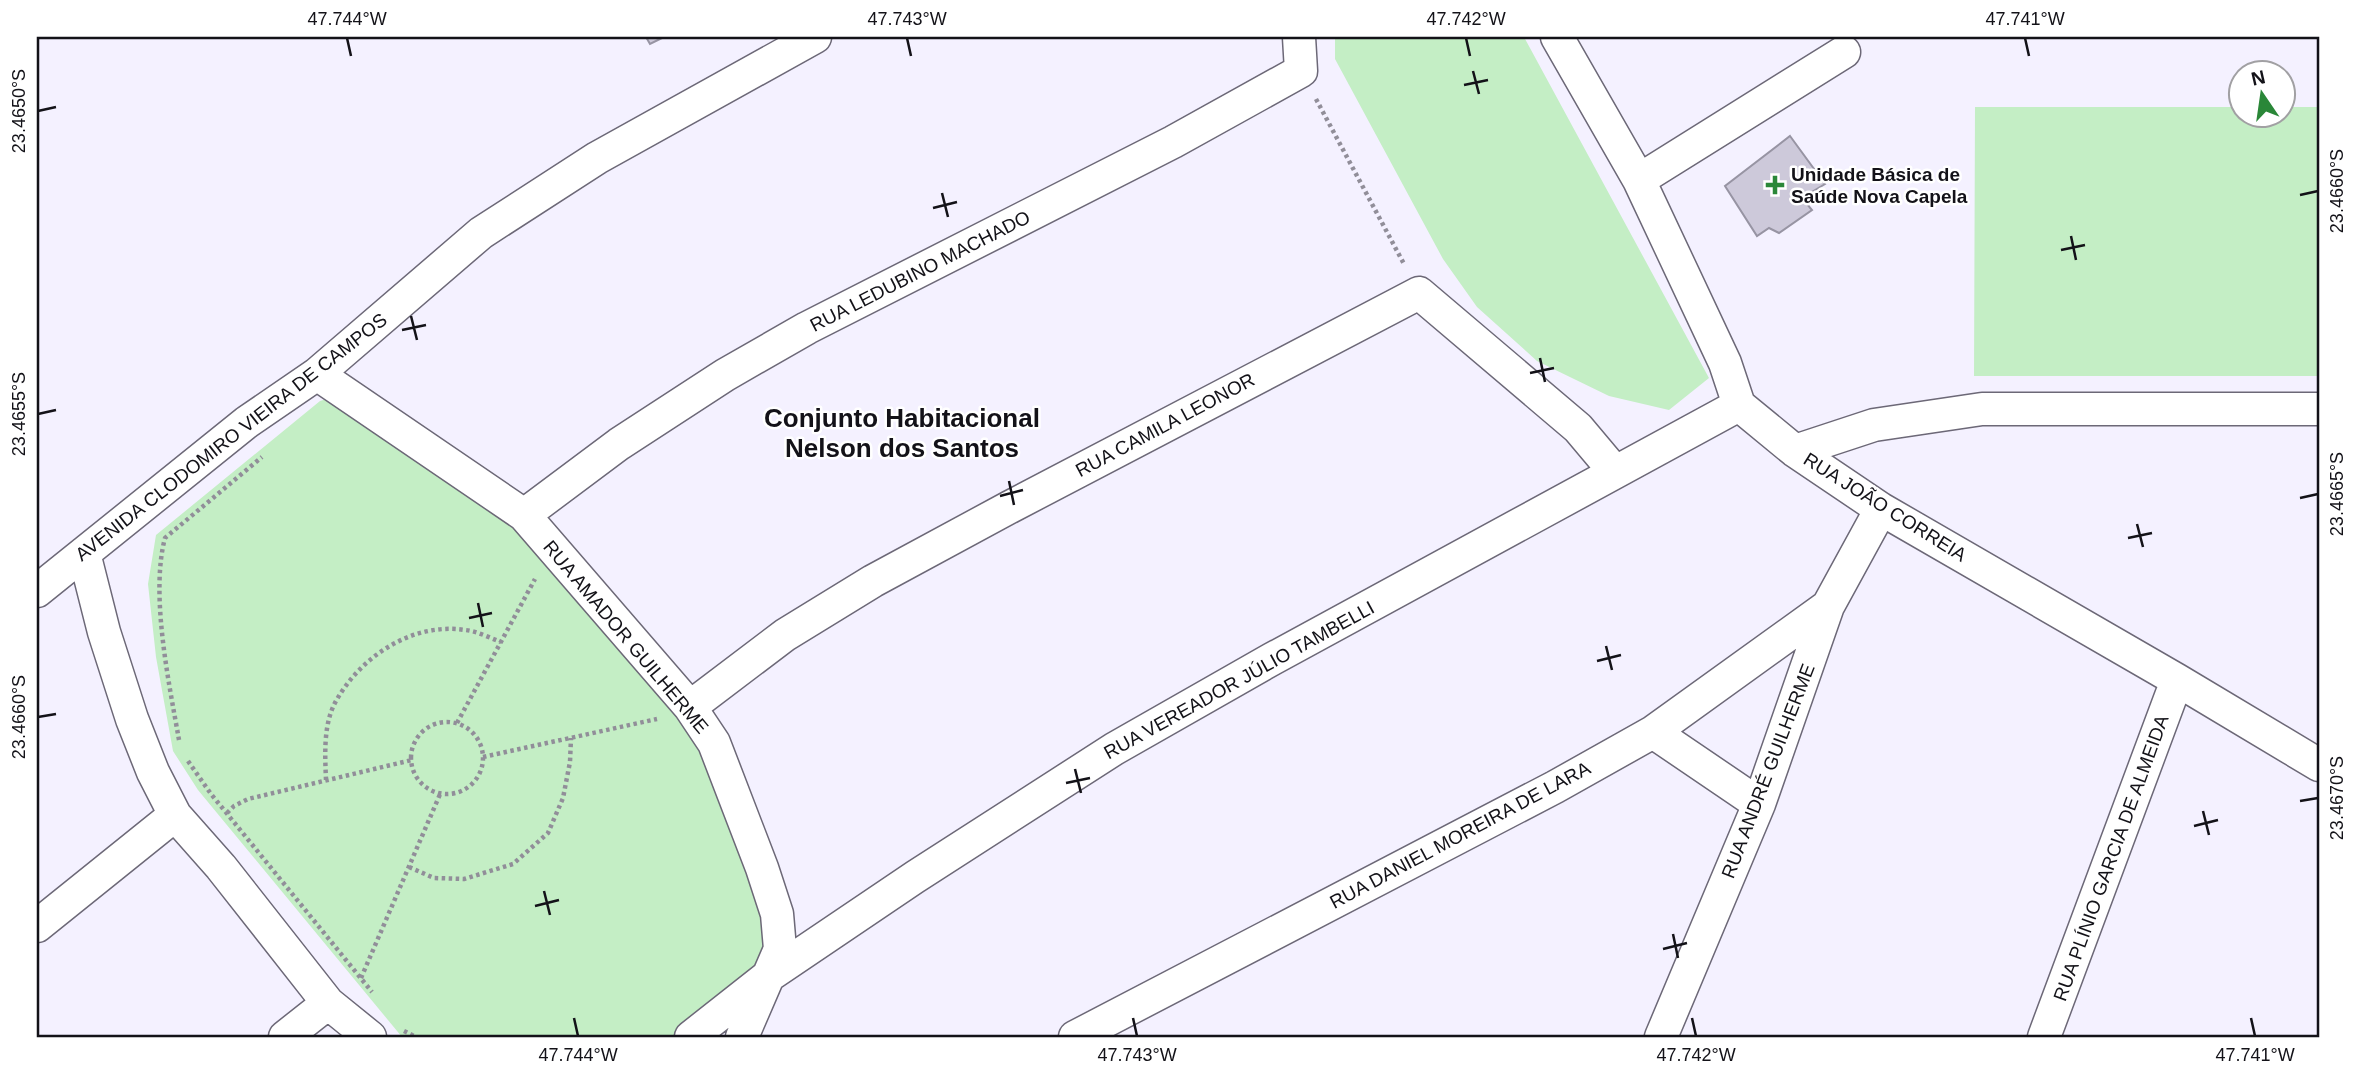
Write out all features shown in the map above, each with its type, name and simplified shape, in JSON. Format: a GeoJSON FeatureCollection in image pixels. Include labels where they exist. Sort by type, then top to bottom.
{"type":"FeatureCollection","features":[{"type":"Feature","properties":{"kind":"street","name":"AVENIDA CLODOMIRO VIEIRA DE CAMPOS"},"geometry":{"type":"LineString","coordinates":[[37,591],[247,422],[317,374],[481,233],[597,158],[815,37]]}},
{"type":"Feature","properties":{"kind":"street"},"geometry":{"type":"LineString","coordinates":[[1300,37],[1301,71]]}},
{"type":"Feature","properties":{"kind":"street"},"geometry":{"type":"LineString","coordinates":[[1557,37],[1639,180],[1725,363],[1739,405]]}},
{"type":"Feature","properties":{"kind":"street"},"geometry":{"type":"LineString","coordinates":[[1639,180],[1844,52]]}},
{"type":"Feature","properties":{"kind":"street","name":"RUA LEDUBINO MACHADO"},"geometry":{"type":"LineString","coordinates":[[524,515],[619,444],[725,375],[795,335],[1161,148],[1301,71]]}},
{"type":"Feature","properties":{"kind":"street"},"geometry":{"type":"LineString","coordinates":[[1419,293],[1578,428],[1615,472]]}},
{"type":"Feature","properties":{"kind":"street","name":"RUA CAMILA LEONOR"},"geometry":{"type":"LineString","coordinates":[[675,713],[785,635],[873,581],[1419,293]]}},
{"type":"Feature","properties":{"kind":"street","name":"RUA AMADOR GUILHERME"},"geometry":{"type":"LineString","coordinates":[[317,374],[524,515],[675,713],[714,743],[777,914],[780,949],[742,1037]]}},
{"type":"Feature","properties":{"kind":"street","name":"RUA JOÃO CORREIA"},"geometry":{"type":"LineString","coordinates":[[1739,405],[1795,451],[1881,509],[2178,680],[2319,765]]}},
{"type":"Feature","properties":{"kind":"street","name":"RUA VEREADOR JÚLIO TAMBELLI"},"geometry":{"type":"LineString","coordinates":[[691,1037],[768,976],[915,877],[1114,749],[1272,659],[1739,405]]}},
{"type":"Feature","properties":{"kind":"street"},"geometry":{"type":"LineString","coordinates":[[1795,451],[1874,425],[1982,409],[2319,409]]}},
{"type":"Feature","properties":{"kind":"street","name":"RUA ANDRÉ GUILHERME"},"geometry":{"type":"LineString","coordinates":[[1661,1037],[1759,804],[1828,606],[1881,509]]}},
{"type":"Feature","properties":{"kind":"street"},"geometry":{"type":"LineString","coordinates":[[84,553],[104,632],[132,719],[153,772],[175,815],[221,867],[328,1003],[370,1037]]}},
{"type":"Feature","properties":{"kind":"street","name":"RUA DANIEL MOREIRA DE LARA"},"geometry":{"type":"LineString","coordinates":[[1075,1037],[1555,787],[1653,732],[1828,606]]}},
{"type":"Feature","properties":{"kind":"street","name":"RUA PLÍNIO GARCIA DE ALMEIDA"},"geometry":{"type":"LineString","coordinates":[[2044,1037],[2178,680]]}},
{"type":"Feature","properties":{"kind":"street"},"geometry":{"type":"LineString","coordinates":[[1653,732],[1759,804]]}},
{"type":"Feature","properties":{"kind":"street"},"geometry":{"type":"LineString","coordinates":[[37,926],[175,815]]}},
{"type":"Feature","properties":{"kind":"street"},"geometry":{"type":"LineString","coordinates":[[285,1037],[328,1003]]}},
{"type":"Feature","properties":{"kind":"path"},"geometry":{"type":"LineString","coordinates":[[1301,71],[1419,293]]}},
{"type":"Feature","properties":{"kind":"path"},"geometry":{"type":"LineString","coordinates":[[271,450],[165,538],[160,557],[160,594],[168,678],[181,750],[211,794],[355,972]]}},
{"type":"Feature","properties":{"kind":"path"},"geometry":{"type":"LineString","coordinates":[[457,723],[537,575]]}},
{"type":"Feature","properties":{"kind":"path"},"geometry":{"type":"LineString","coordinates":[[326,780],[324,744],[335,702],[361,668],[392,644],[427,630],[466,630],[501,642]]}},
{"type":"Feature","properties":{"kind":"path"},"geometry":{"type":"LineString","coordinates":[[484,757],[675,713]]}},
{"type":"Feature","properties":{"kind":"path"},"geometry":{"type":"LineString","coordinates":[[457,723],[476,736],[484,757],[477,778],[469,786],[458,792],[441,792],[425,786],[417,777],[412,760],[415,742],[422,732],[432,725],[457,723]]}},
{"type":"Feature","properties":{"kind":"path"},"geometry":{"type":"LineString","coordinates":[[409,867],[434,878],[464,879],[513,864],[548,833],[563,798],[570,762],[571,737]]}},
{"type":"Feature","properties":{"kind":"path"},"geometry":{"type":"LineString","coordinates":[[227,813],[248,799],[412,760]]}},
{"type":"Feature","properties":{"kind":"path"},"geometry":{"type":"LineString","coordinates":[[361,978],[441,792]]}},
{"type":"Feature","properties":{"kind":"green space"},"geometry":{"type":"Polygon","coordinates":[[[1335,37],[1524,37],[1709,378],[1669,410],[1609,396],[1537,361],[1477,307],[1443,259],[1335,59],[1335,37]]]}},
{"type":"Feature","properties":{"kind":"green space"},"geometry":{"type":"Polygon","coordinates":[[[1975,107],[2226,107],[2226,130],[2296,130],[2296,107],[2319,107],[2319,376],[1974,376],[1975,107]]]}},
{"type":"Feature","properties":{"kind":"green space"},"geometry":{"type":"Polygon","coordinates":[[[343,394],[544,536],[696,711],[775,947],[674,1037],[402,1037],[198,790],[173,751],[156,657],[148,584],[156,535],[320,401],[343,394]]]}},
{"type":"Feature","properties":{"kind":"building"},"geometry":{"type":"Polygon","coordinates":[[[646,37],[664,37],[650,44],[646,37]]]}},
{"type":"Feature","properties":{"kind":"building","name":"Unidade Básica de Saúde Nova Capela"},"geometry":{"type":"Polygon","coordinates":[[[1790,136],[1825,184],[1802,198],[1812,210],[1779,233],[1769,228],[1757,236],[1725,186],[1790,136]]]}},
{"type":"Feature","properties":{"kind":"place","name":"Unidade Básica de Saúde Nova Capela"},"geometry":{"type":"Point","coordinates":[1775,185]}},
{"type":"Feature","properties":{"kind":"district","name":"Conjunto Habitacional Nelson dos Santos"},"geometry":{"type":"Point","coordinates":[902,433]}}]}
